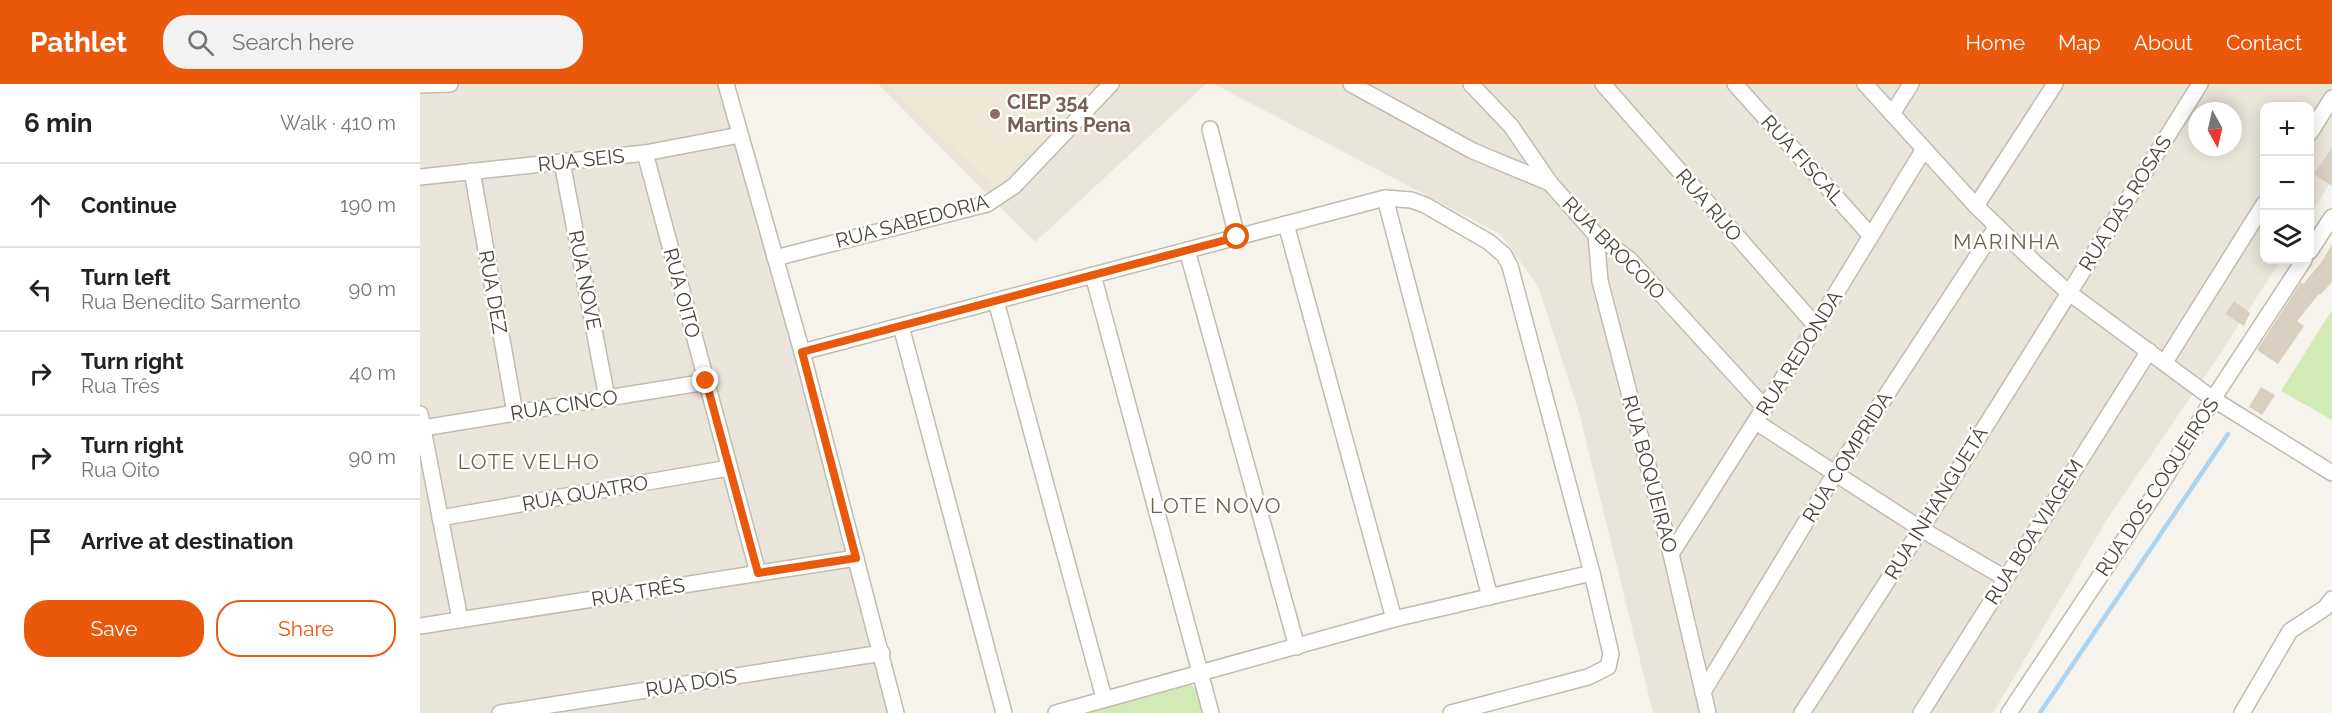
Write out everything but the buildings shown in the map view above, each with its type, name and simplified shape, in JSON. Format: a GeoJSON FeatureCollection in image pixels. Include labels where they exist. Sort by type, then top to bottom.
{"type":"FeatureCollection","features":[{"type":"Feature","properties":{"kind":"street"},"geometry":{"type":"LineString","coordinates":[[420,86],[450,84]]}},
{"type":"Feature","properties":{"kind":"street"},"geometry":{"type":"LineString","coordinates":[[726,84],[802,352],[896,713]]}},
{"type":"Feature","properties":{"kind":"street","name":"RUA SABEDORIA"},"geometry":{"type":"LineString","coordinates":[[775,258],[987,204],[1014,186],[1111,84]]}},
{"type":"Feature","properties":{"kind":"street"},"geometry":{"type":"LineString","coordinates":[[1351,84],[1473,151],[1550,183]]}},
{"type":"Feature","properties":{"kind":"street","name":"RUA BROCOIO"},"geometry":{"type":"LineString","coordinates":[[1471,84],[1510,126],[1550,183],[1596,235],[1629,259],[1765,408]]}},
{"type":"Feature","properties":{"kind":"street","name":"RUA RIJO"},"geometry":{"type":"LineString","coordinates":[[1603,84],[1816,326]]}},
{"type":"Feature","properties":{"kind":"street","name":"RUA FISCAL"},"geometry":{"type":"LineString","coordinates":[[1735,84],[1871,237]]}},
{"type":"Feature","properties":{"kind":"street"},"geometry":{"type":"LineString","coordinates":[[1865,84],[1976,206],[2032,261],[2068,292],[2213,399],[2332,473]]}},
{"type":"Feature","properties":{"kind":"street"},"geometry":{"type":"LineString","coordinates":[[1892,114],[1911,84]]}},
{"type":"Feature","properties":{"kind":"street"},"geometry":{"type":"LineString","coordinates":[[1976,206],[2055,84]]}},
{"type":"Feature","properties":{"kind":"street","name":"RUA DAS ROSAS"},"geometry":{"type":"LineString","coordinates":[[2068,292],[2200,84]]}},
{"type":"Feature","properties":{"kind":"street"},"geometry":{"type":"LineString","coordinates":[[2314,127],[2332,98]]}},
{"type":"Feature","properties":{"kind":"street"},"geometry":{"type":"LineString","coordinates":[[1210,129],[1237,237]]}},
{"type":"Feature","properties":{"kind":"street","name":"RUA SEIS"},"geometry":{"type":"LineString","coordinates":[[420,177],[645,153],[740,135]]}},
{"type":"Feature","properties":{"kind":"street","name":"RUA REDONDA"},"geometry":{"type":"LineString","coordinates":[[1671,554],[1765,408],[1924,149]]}},
{"type":"Feature","properties":{"kind":"street","name":"RUA OITO"},"geometry":{"type":"LineString","coordinates":[[645,153],[758,573]]}},
{"type":"Feature","properties":{"kind":"street","name":"RUA NOVE"},"geometry":{"type":"LineString","coordinates":[[562,162],[607,398]]}},
{"type":"Feature","properties":{"kind":"street","name":"RUA DEZ"},"geometry":{"type":"LineString","coordinates":[[472,171],[515,413]]}},
{"type":"Feature","properties":{"kind":"street"},"geometry":{"type":"LineString","coordinates":[[802,352],[1385,198],[1411,200],[1425,205],[1489,242],[1504,255],[1510,266],[1592,573],[1611,654],[1608,667],[1588,677],[1451,713]]}},
{"type":"Feature","properties":{"kind":"street"},"geometry":{"type":"LineString","coordinates":[[1385,198],[1490,597]]}},
{"type":"Feature","properties":{"kind":"street"},"geometry":{"type":"LineString","coordinates":[[2165,362],[2261,210]]}},
{"type":"Feature","properties":{"kind":"street"},"geometry":{"type":"LineString","coordinates":[[2314,245],[2332,217]]}},
{"type":"Feature","properties":{"kind":"street"},"geometry":{"type":"LineString","coordinates":[[1286,224],[1394,619]]}},
{"type":"Feature","properties":{"kind":"street","name":"RUA COMPRIDA"},"geometry":{"type":"LineString","coordinates":[[1703,692],[1836,472],[1997,226]]}},
{"type":"Feature","properties":{"kind":"street","name":"RUA BOQUEIRAO"},"geometry":{"type":"LineString","coordinates":[[1596,235],[1600,281],[1671,554],[1708,713]]}},
{"type":"Feature","properties":{"kind":"street"},"geometry":{"type":"LineString","coordinates":[[1187,250],[1297,647]]}},
{"type":"Feature","properties":{"kind":"street","name":"RUA DOS COQUEIROS"},"geometry":{"type":"LineString","coordinates":[[2008,713],[2160,486],[2213,399],[2301,264]]}},
{"type":"Feature","properties":{"kind":"street"},"geometry":{"type":"LineString","coordinates":[[1093,275],[1211,713]]}},
{"type":"Feature","properties":{"kind":"street","name":"RUA INHANGUETÁ"},"geometry":{"type":"LineString","coordinates":[[1802,713],[1921,529],[2068,292]]}},
{"type":"Feature","properties":{"kind":"street"},"geometry":{"type":"LineString","coordinates":[[996,301],[1104,698]]}},
{"type":"Feature","properties":{"kind":"street"},"geometry":{"type":"LineString","coordinates":[[901,326],[1004,713]]}},
{"type":"Feature","properties":{"kind":"street","name":"RUA BOA VIAGEM"},"geometry":{"type":"LineString","coordinates":[[1921,713],[2149,351]]}},
{"type":"Feature","properties":{"kind":"street","name":"RUA CINCO"},"geometry":{"type":"LineString","coordinates":[[421,421],[515,413],[706,381]]}},
{"type":"Feature","properties":{"kind":"street"},"geometry":{"type":"LineString","coordinates":[[421,421],[460,620]]}},
{"type":"Feature","properties":{"kind":"street"},"geometry":{"type":"LineString","coordinates":[[1756,422],[1921,529],[2005,578]]}},
{"type":"Feature","properties":{"kind":"street","name":"RUA QUATRO"},"geometry":{"type":"LineString","coordinates":[[440,518],[729,468]]}},
{"type":"Feature","properties":{"kind":"street","name":"RUA TRÊS"},"geometry":{"type":"LineString","coordinates":[[420,626],[856,558]]}},
{"type":"Feature","properties":{"kind":"street"},"geometry":{"type":"LineString","coordinates":[[1056,713],[1394,619],[1592,573]]}},
{"type":"Feature","properties":{"kind":"street"},"geometry":{"type":"LineString","coordinates":[[2242,713],[2290,631],[2325,608],[2332,599]]}},
{"type":"Feature","properties":{"kind":"street","name":"RUA DOIS"},"geometry":{"type":"LineString","coordinates":[[500,713],[882,653]]}},
{"type":"Feature","properties":{"kind":"shaded area"},"geometry":{"type":"Polygon","coordinates":[[[420,84],[726,84],[896,713],[420,713],[420,84]]]}},
{"type":"Feature","properties":{"kind":"shaded area"},"geometry":{"type":"Polygon","coordinates":[[[878,84],[1206,84],[1035,242],[878,84]]]}},
{"type":"Feature","properties":{"kind":"shaded area","name":"CIEP 354 Martins Pena"},"geometry":{"type":"Polygon","coordinates":[[[888,84],[1099,84],[1042,144],[1025,154],[996,189],[888,84]]]}},
{"type":"Feature","properties":{"kind":"shaded area"},"geometry":{"type":"Polygon","coordinates":[[[1214,84],[2332,84],[2332,180],[2314,209],[2314,102],[2260,102],[2260,264],[2278,264],[2108,518],[1993,713],[1653,713],[1579,412],[1538,286],[1500,234],[1214,84]]]}},
{"type":"Feature","properties":{"kind":"green space"},"geometry":{"type":"Polygon","coordinates":[[[2332,310],[2332,420],[2281,391],[2332,310]]]}},
{"type":"Feature","properties":{"kind":"green space"},"geometry":{"type":"Polygon","coordinates":[[[1189,684],[1196,688],[1204,713],[1083,713],[1189,684]]]}},
{"type":"Feature","properties":{"kind":"waterway"},"geometry":{"type":"LineString","coordinates":[[2040,713],[2228,434]]}},
{"type":"Feature","properties":{"kind":"place","name":"CIEP 354 Martins Pena"},"geometry":{"type":"Point","coordinates":[995,114]}},
{"type":"Feature","properties":{"kind":"district","name":"MARINHA"},"geometry":{"type":"Point","coordinates":[2007,241]}},
{"type":"Feature","properties":{"kind":"district","name":"LOTE VELHO"},"geometry":{"type":"Point","coordinates":[529,461]}},
{"type":"Feature","properties":{"kind":"district","name":"LOTE NOVO"},"geometry":{"type":"Point","coordinates":[1216,505]}},
{"type":"Feature","properties":{"kind":"route"},"geometry":{"type":"LineString","coordinates":[[706,381],[758,573],[856,558],[802,352],[1237,237]]}}]}
